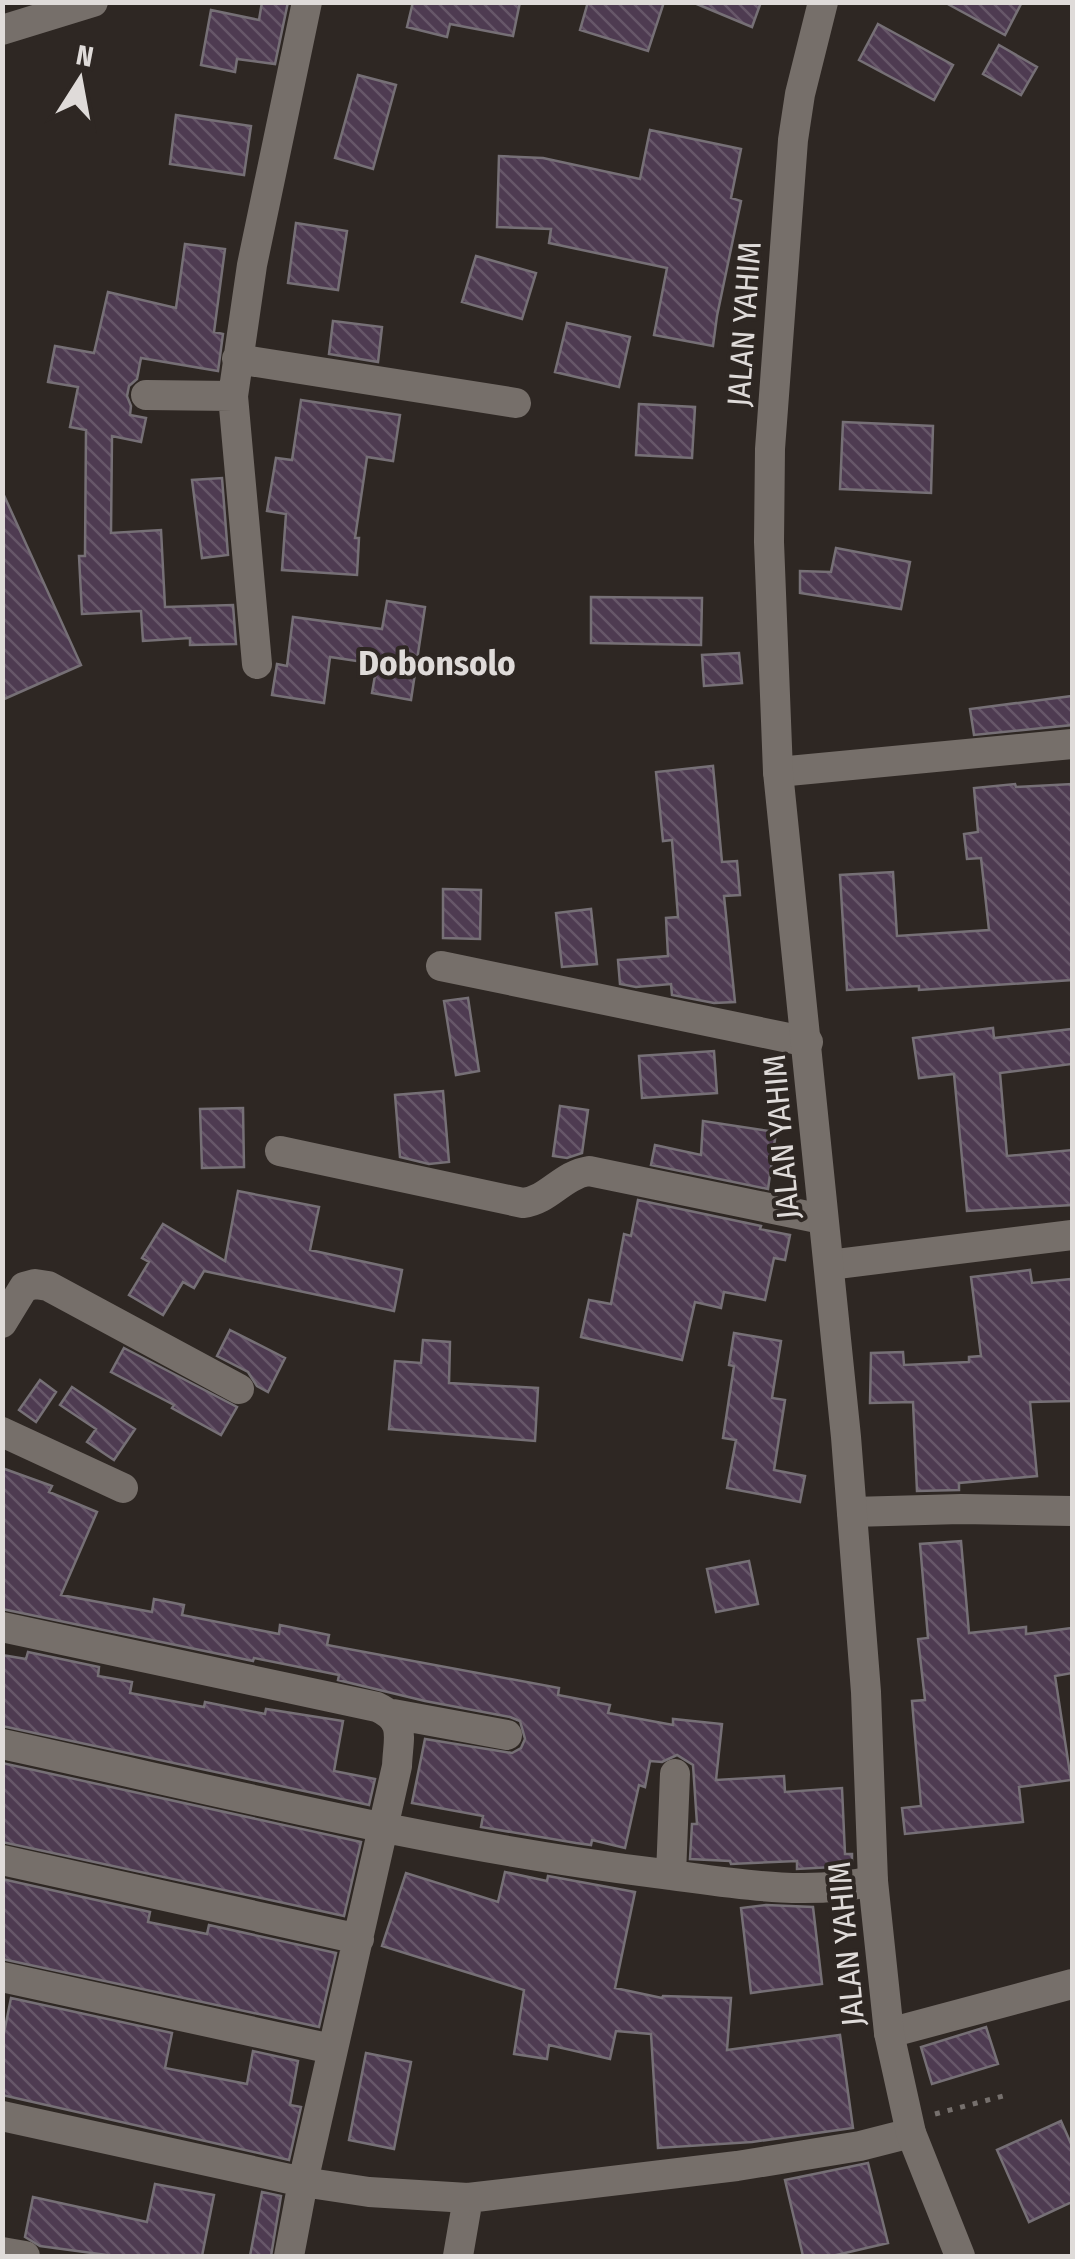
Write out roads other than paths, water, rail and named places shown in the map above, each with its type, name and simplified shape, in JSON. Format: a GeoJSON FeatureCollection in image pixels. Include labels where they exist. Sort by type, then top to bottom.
{"type":"FeatureCollection","features":[{"type":"Feature","properties":{"kind":"street"},"geometry":{"type":"LineString","coordinates":[[2,30],[93,2]]}},
{"type":"Feature","properties":{"kind":"street"},"geometry":{"type":"LineString","coordinates":[[257,664],[233,396],[252,265],[307,2]]}},
{"type":"Feature","properties":{"kind":"street","name":"JALAN YAHIM"},"geometry":{"type":"LineString","coordinates":[[823,2],[793,140],[770,449],[769,542],[778,772],[852,1512],[866,1692],[874,1882],[890,2033],[909,2127],[960,2256]]}},
{"type":"Feature","properties":{"kind":"street"},"geometry":{"type":"LineString","coordinates":[[236,358],[516,403]]}},
{"type":"Feature","properties":{"kind":"street"},"geometry":{"type":"LineString","coordinates":[[146,395],[233,396]]}},
{"type":"Feature","properties":{"kind":"street"},"geometry":{"type":"LineString","coordinates":[[778,772],[1072,744]]}},
{"type":"Feature","properties":{"kind":"street"},"geometry":{"type":"LineString","coordinates":[[440,966],[808,1042]]}},
{"type":"Feature","properties":{"kind":"street"},"geometry":{"type":"LineString","coordinates":[[280,1151],[523,1203],[538,1202],[565,1179],[589,1171],[822,1220]]}},
{"type":"Feature","properties":{"kind":"street"},"geometry":{"type":"LineString","coordinates":[[829,1266],[1072,1234]]}},
{"type":"Feature","properties":{"kind":"street"},"geometry":{"type":"LineString","coordinates":[[2,1323],[24,1287],[48,1286],[238,1389]]}},
{"type":"Feature","properties":{"kind":"street"},"geometry":{"type":"LineString","coordinates":[[2,1432],[123,1488]]}},
{"type":"Feature","properties":{"kind":"street"},"geometry":{"type":"LineString","coordinates":[[852,1512],[1072,1512]]}},
{"type":"Feature","properties":{"kind":"street"},"geometry":{"type":"LineString","coordinates":[[2,1627],[377,1706],[393,1714],[507,1735]]}},
{"type":"Feature","properties":{"kind":"street"},"geometry":{"type":"LineString","coordinates":[[289,2256],[397,1766],[399,1723],[393,1714]]}},
{"type":"Feature","properties":{"kind":"street"},"geometry":{"type":"LineString","coordinates":[[2,1744],[537,1857],[799,1888],[844,1888],[874,1882]]}},
{"type":"Feature","properties":{"kind":"street"},"geometry":{"type":"LineString","coordinates":[[671,1875],[675,1774]]}},
{"type":"Feature","properties":{"kind":"street"},"geometry":{"type":"LineString","coordinates":[[2,1860],[358,1939]]}},
{"type":"Feature","properties":{"kind":"street"},"geometry":{"type":"LineString","coordinates":[[2,1977],[332,2049]]}},
{"type":"Feature","properties":{"kind":"street"},"geometry":{"type":"LineString","coordinates":[[890,2033],[1072,1984]]}},
{"type":"Feature","properties":{"kind":"street"},"geometry":{"type":"LineString","coordinates":[[2,2116],[304,2182],[368,2192],[468,2198],[718,2169],[860,2146],[909,2127]]}},
{"type":"Feature","properties":{"kind":"street"},"geometry":{"type":"LineString","coordinates":[[458,2256],[468,2198]]}},
{"type":"Feature","properties":{"kind":"street"},"geometry":{"type":"LineString","coordinates":[[2,2252],[25,2256]]}},
{"type":"Feature","properties":{"kind":"district","name":"Dobonsolo"},"geometry":{"type":"Point","coordinates":[437,663]}}]}
